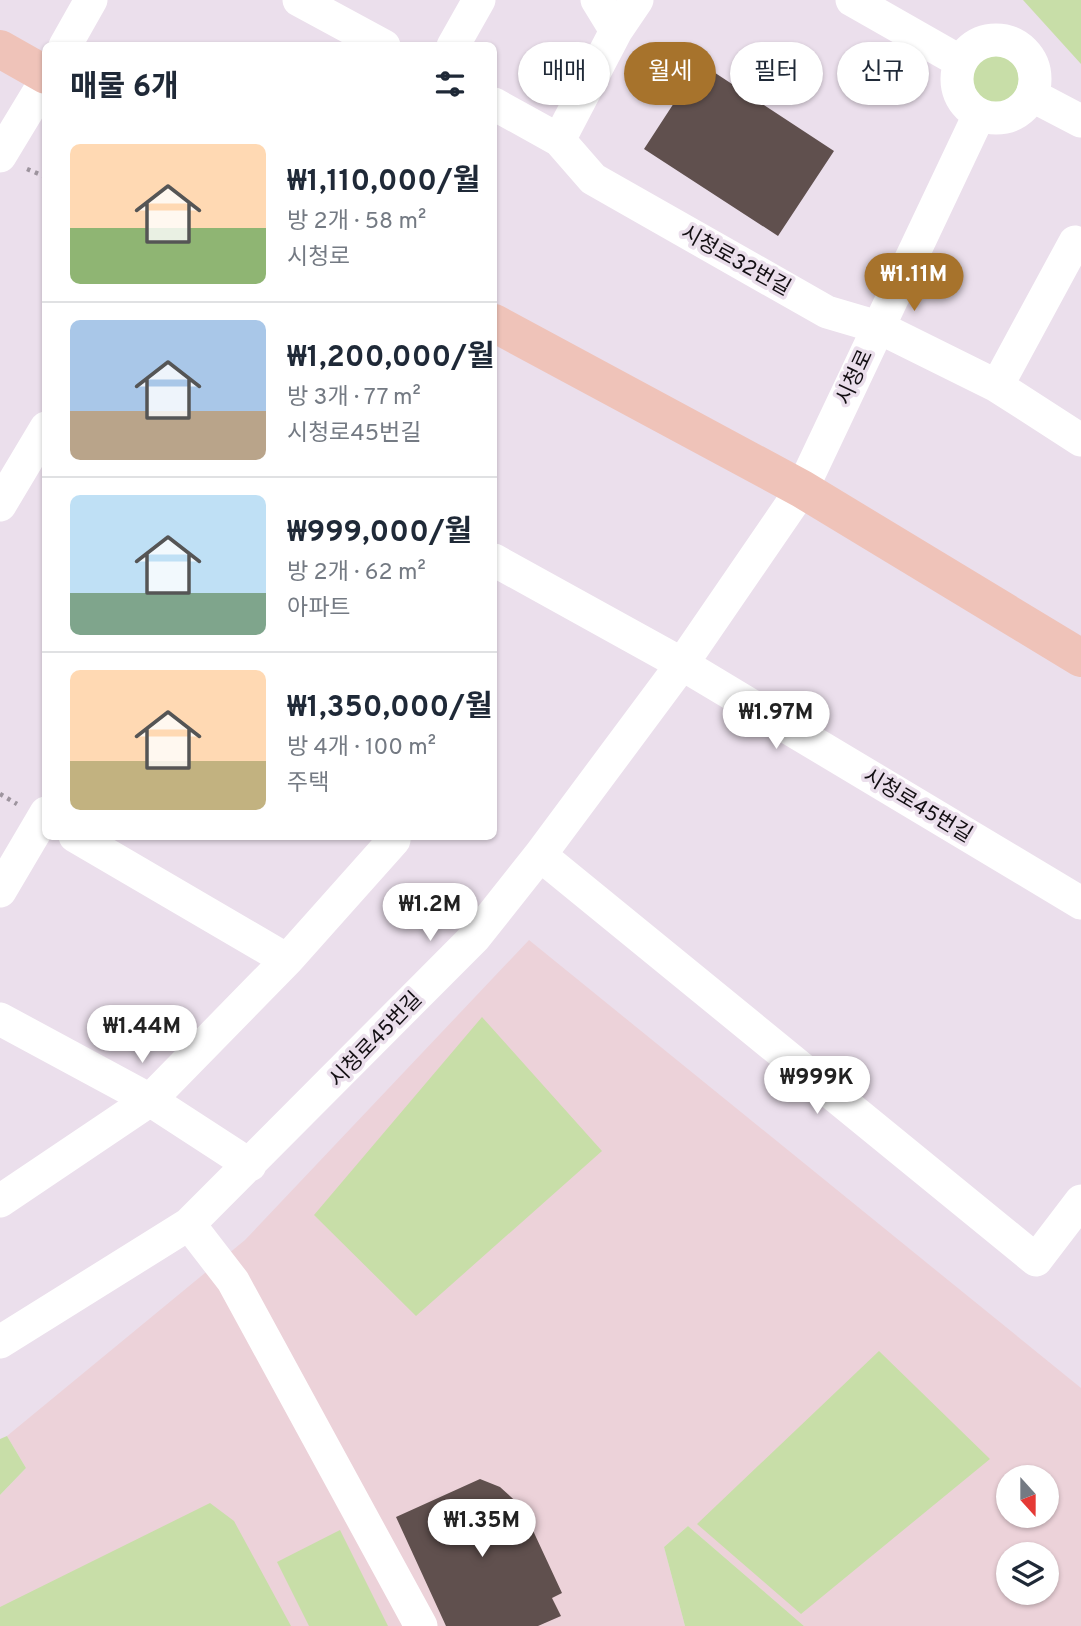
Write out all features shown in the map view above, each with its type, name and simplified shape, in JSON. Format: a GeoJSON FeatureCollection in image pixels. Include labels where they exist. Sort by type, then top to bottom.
{"type":"FeatureCollection","features":[{"type":"Feature","properties":{"kind":"main road"},"geometry":{"type":"LineString","coordinates":[[0,49],[42,73]]}},
{"type":"Feature","properties":{"kind":"main road"},"geometry":{"type":"LineString","coordinates":[[497,325],[802,489],[1081,658]]}},
{"type":"Feature","properties":{"kind":"street"},"geometry":{"type":"LineString","coordinates":[[67,42],[91,0]]}},
{"type":"Feature","properties":{"kind":"street"},"geometry":{"type":"LineString","coordinates":[[299,0],[377,42]]}},
{"type":"Feature","properties":{"kind":"street"},"geometry":{"type":"LineString","coordinates":[[455,42],[479,0]]}},
{"type":"Feature","properties":{"kind":"street"},"geometry":{"type":"LineString","coordinates":[[597,0],[616,31]]}},
{"type":"Feature","properties":{"kind":"street"},"geometry":{"type":"LineString","coordinates":[[559,140],[616,31],[637,0]]}},
{"type":"Feature","properties":{"kind":"street"},"geometry":{"type":"LineString","coordinates":[[852,0],[961,62]]}},
{"type":"Feature","properties":{"kind":"street"},"geometry":{"type":"LineString","coordinates":[[993,40],[1019,47],[1029,57],[1034,69],[1033,96],[1015,114],[991,118],[979,115],[961,98],[957,73],[961,62],[980,44],[993,40]]}},
{"type":"Feature","properties":{"kind":"street"},"geometry":{"type":"LineString","coordinates":[[0,156],[42,87]]}},
{"type":"Feature","properties":{"kind":"street"},"geometry":{"type":"LineString","coordinates":[[1033,96],[1081,121]]}},
{"type":"Feature","properties":{"kind":"street","name":"시청로32번길"},"geometry":{"type":"LineString","coordinates":[[497,106],[559,140],[593,179],[827,312],[878,327],[997,386],[1081,440]]}},
{"type":"Feature","properties":{"kind":"street","name":"시청로"},"geometry":{"type":"LineString","coordinates":[[802,489],[979,115]]}},
{"type":"Feature","properties":{"kind":"street"},"geometry":{"type":"LineString","coordinates":[[997,386],[1075,242],[1081,246]]}},
{"type":"Feature","properties":{"kind":"street"},"geometry":{"type":"LineString","coordinates":[[0,505],[42,435]]}},
{"type":"Feature","properties":{"kind":"street","name":"시청로45번길"},"geometry":{"type":"LineString","coordinates":[[0,1342],[189,1224],[475,937],[540,855],[682,664],[802,489]]}},
{"type":"Feature","properties":{"kind":"street","name":"시청로45번길"},"geometry":{"type":"LineString","coordinates":[[497,562],[682,664],[1081,903]]}},
{"type":"Feature","properties":{"kind":"street"},"geometry":{"type":"LineString","coordinates":[[0,891],[42,821]]}},
{"type":"Feature","properties":{"kind":"street"},"geometry":{"type":"LineString","coordinates":[[82,840],[287,960]]}},
{"type":"Feature","properties":{"kind":"street"},"geometry":{"type":"LineString","coordinates":[[0,1201],[150,1100],[287,960],[394,840]]}},
{"type":"Feature","properties":{"kind":"street"},"geometry":{"type":"LineString","coordinates":[[540,855],[1036,1261],[1081,1200]]}},
{"type":"Feature","properties":{"kind":"street"},"geometry":{"type":"LineString","coordinates":[[0,1019],[150,1100],[250,1165]]}},
{"type":"Feature","properties":{"kind":"street"},"geometry":{"type":"LineString","coordinates":[[189,1224],[233,1281],[421,1626]]}},
{"type":"Feature","properties":{"kind":"shaded area"},"geometry":{"type":"Polygon","coordinates":[[[529,940],[1081,1388],[1081,1626],[804,1626],[688,1526],[664,1547],[685,1626],[0,1626],[0,1495],[26,1468],[7,1436],[245,1240],[529,940]]]}},
{"type":"Feature","properties":{"kind":"green space"},"geometry":{"type":"Polygon","coordinates":[[[1023,0],[1081,0],[1081,64],[1023,0]]]}},
{"type":"Feature","properties":{"kind":"green space"},"geometry":{"type":"Polygon","coordinates":[[[996,55],[1014,62],[1021,80],[1014,98],[996,105],[978,98],[971,80],[978,62],[996,55]]]}},
{"type":"Feature","properties":{"kind":"green space"},"geometry":{"type":"Polygon","coordinates":[[[482,1017],[602,1151],[416,1316],[314,1215],[482,1017]]]}},
{"type":"Feature","properties":{"kind":"green space"},"geometry":{"type":"Polygon","coordinates":[[[879,1351],[990,1459],[801,1614],[697,1524],[879,1351]]]}},
{"type":"Feature","properties":{"kind":"green space"},"geometry":{"type":"Polygon","coordinates":[[[7,1436],[26,1468],[0,1495],[0,1439],[7,1436]]]}},
{"type":"Feature","properties":{"kind":"green space"},"geometry":{"type":"Polygon","coordinates":[[[210,1503],[234,1521],[291,1626],[0,1626],[0,1607],[210,1503]]]}},
{"type":"Feature","properties":{"kind":"green space"},"geometry":{"type":"Polygon","coordinates":[[[688,1526],[804,1626],[685,1626],[664,1547],[688,1526]]]}},
{"type":"Feature","properties":{"kind":"green space"},"geometry":{"type":"Polygon","coordinates":[[[340,1530],[388,1626],[309,1626],[277,1562],[340,1530]]]}},
{"type":"Feature","properties":{"kind":"building"},"geometry":{"type":"Polygon","coordinates":[[[716,74],[730,83],[730,105],[764,105],[834,151],[778,236],[644,149],[673,105],[716,105],[716,74]]]}},
{"type":"Feature","properties":{"kind":"building"},"geometry":{"type":"Polygon","coordinates":[[[480,1479],[500,1487],[522,1507],[562,1593],[552,1598],[561,1616],[538,1626],[446,1626],[396,1517],[480,1479]]]}}]}
